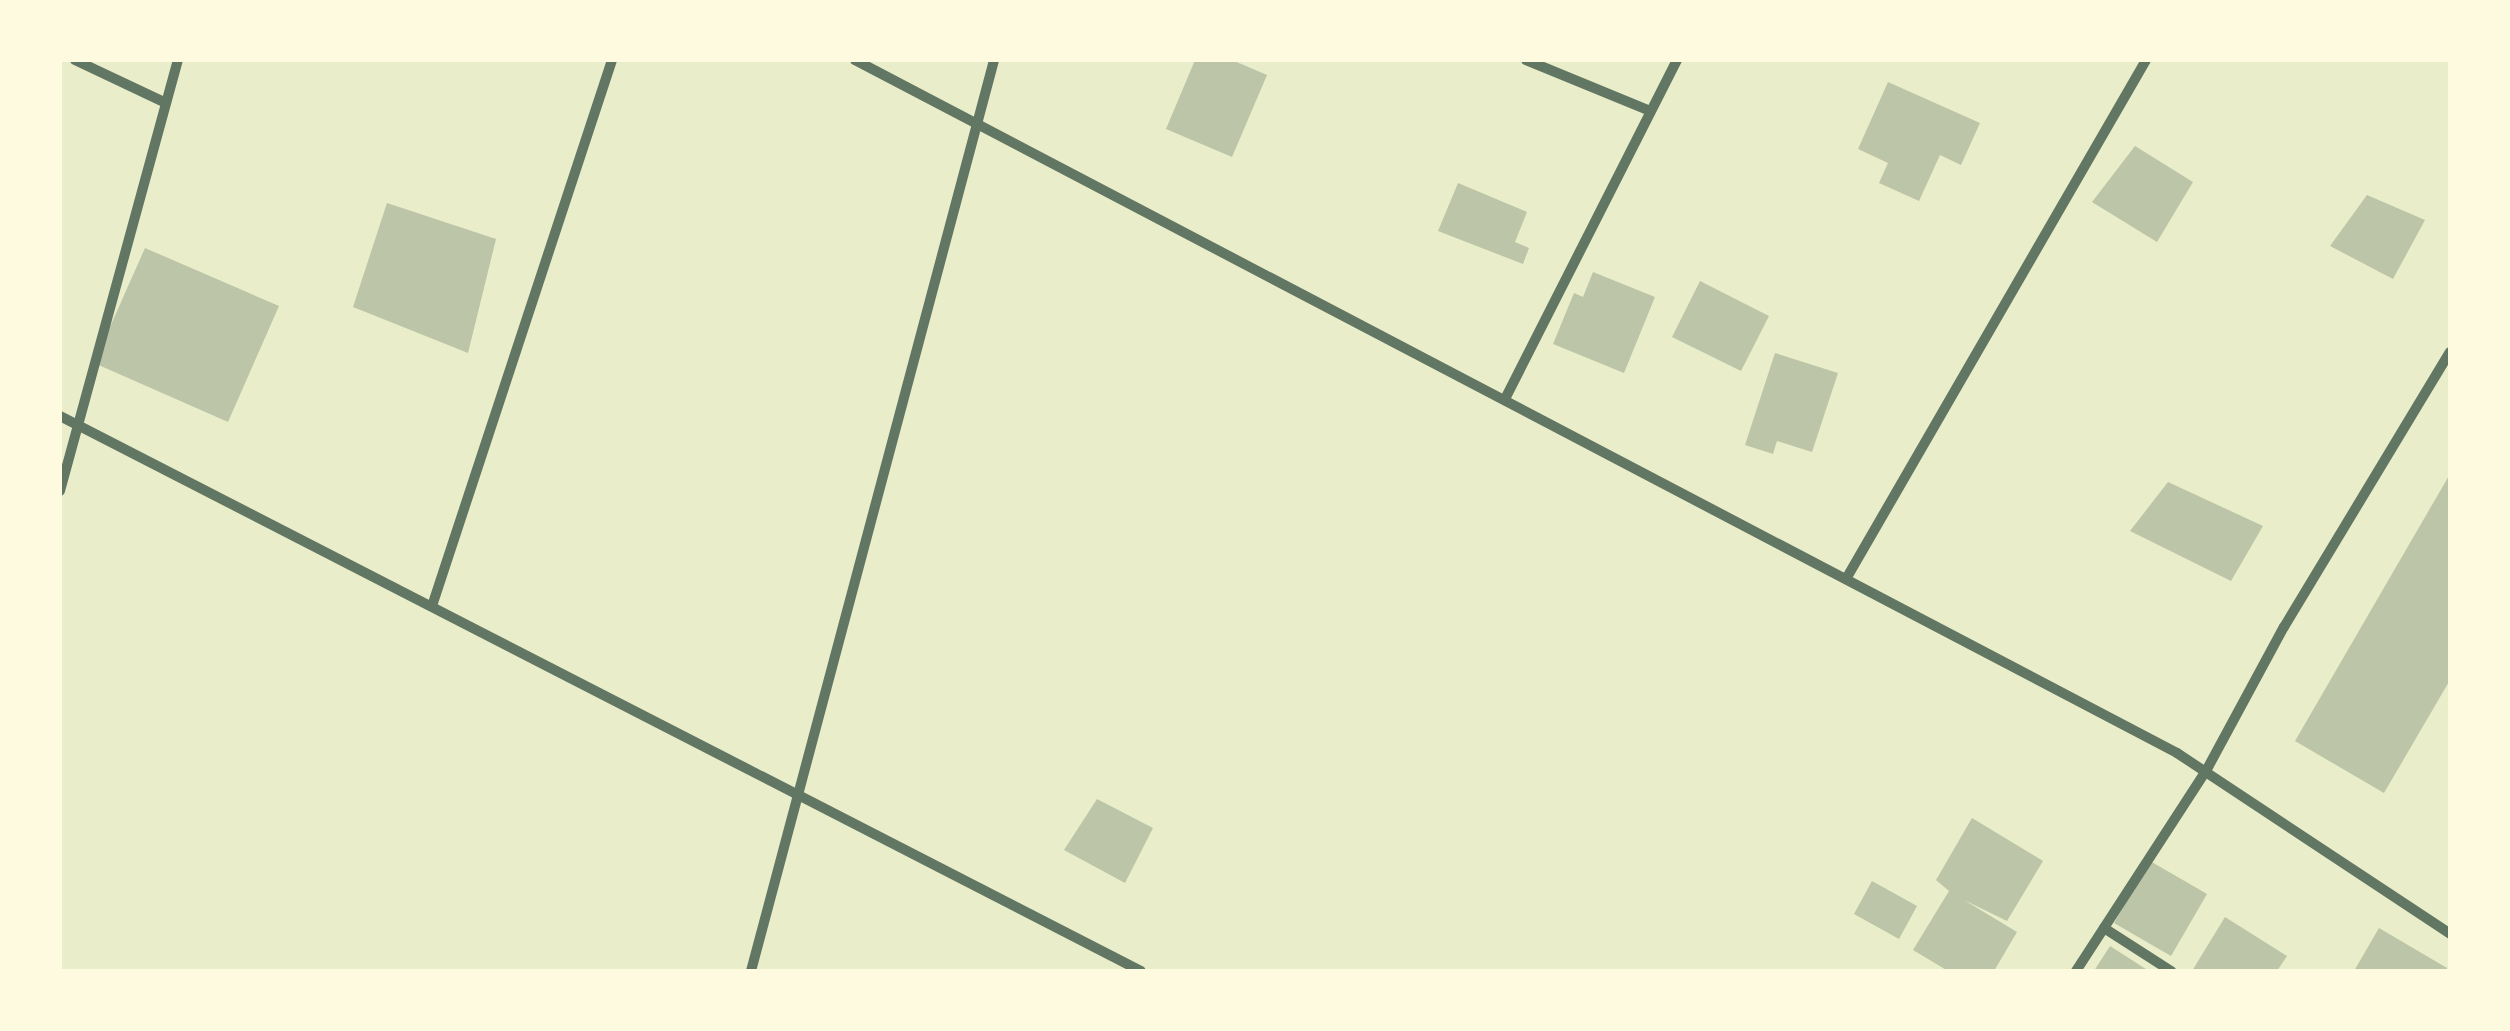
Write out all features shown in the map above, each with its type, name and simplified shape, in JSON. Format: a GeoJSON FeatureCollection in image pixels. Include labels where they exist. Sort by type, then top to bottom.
{"type":"FeatureCollection","features":[{"type":"Feature","properties":{"kind":"street"},"geometry":{"type":"LineString","coordinates":[[75,60],[164,102]]}},
{"type":"Feature","properties":{"kind":"street"},"geometry":{"type":"LineString","coordinates":[[60,492],[178,60]]}},
{"type":"Feature","properties":{"kind":"street"},"geometry":{"type":"LineString","coordinates":[[432,606],[612,60]]}},
{"type":"Feature","properties":{"kind":"street"},"geometry":{"type":"LineString","coordinates":[[855,60],[978,120],[2206,771],[2450,934]]}},
{"type":"Feature","properties":{"kind":"street"},"geometry":{"type":"LineString","coordinates":[[751,971],[994,60]]}},
{"type":"Feature","properties":{"kind":"street"},"geometry":{"type":"LineString","coordinates":[[1526,60],[1648,110]]}},
{"type":"Feature","properties":{"kind":"street"},"geometry":{"type":"LineString","coordinates":[[1506,398],[1676,60]]}},
{"type":"Feature","properties":{"kind":"street"},"geometry":{"type":"LineString","coordinates":[[1846,579],[2146,60]]}},
{"type":"Feature","properties":{"kind":"street"},"geometry":{"type":"LineString","coordinates":[[2076,971],[2206,771],[2284,627],[2450,352]]}},
{"type":"Feature","properties":{"kind":"street"},"geometry":{"type":"LineString","coordinates":[[60,416],[1141,971]]}},
{"type":"Feature","properties":{"kind":"street"},"geometry":{"type":"LineString","coordinates":[[2104,928],[2171,971]]}},
{"type":"Feature","properties":{"kind":"building"},"geometry":{"type":"Polygon","coordinates":[[[1195,60],[1232,60],[1267,75],[1232,157],[1166,129],[1195,60]]]}},
{"type":"Feature","properties":{"kind":"building"},"geometry":{"type":"Polygon","coordinates":[[[1888,82],[1980,123],[1961,165],[1940,155],[1919,201],[1879,183],[1888,163],[1858,149],[1888,82]]]}},
{"type":"Feature","properties":{"kind":"building"},"geometry":{"type":"Polygon","coordinates":[[[2135,146],[2193,182],[2157,242],[2092,202],[2135,146]]]}},
{"type":"Feature","properties":{"kind":"building"},"geometry":{"type":"Polygon","coordinates":[[[1458,183],[1527,212],[1515,242],[1529,248],[1523,264],[1438,231],[1458,183]]]}},
{"type":"Feature","properties":{"kind":"building"},"geometry":{"type":"Polygon","coordinates":[[[2367,195],[2425,220],[2393,279],[2330,246],[2367,195]]]}},
{"type":"Feature","properties":{"kind":"building"},"geometry":{"type":"Polygon","coordinates":[[[387,203],[496,239],[468,353],[353,307],[387,203]]]}},
{"type":"Feature","properties":{"kind":"building"},"geometry":{"type":"Polygon","coordinates":[[[145,248],[279,306],[228,422],[94,363],[145,248]]]}},
{"type":"Feature","properties":{"kind":"building"},"geometry":{"type":"Polygon","coordinates":[[[1593,272],[1655,297],[1624,373],[1553,344],[1574,293],[1583,297],[1593,272]]]}},
{"type":"Feature","properties":{"kind":"building"},"geometry":{"type":"Polygon","coordinates":[[[1700,281],[1769,316],[1741,371],[1672,337],[1700,281]]]}},
{"type":"Feature","properties":{"kind":"building"},"geometry":{"type":"Polygon","coordinates":[[[1775,353],[1838,373],[1812,452],[1777,441],[1773,454],[1745,445],[1775,353]]]}},
{"type":"Feature","properties":{"kind":"building"},"geometry":{"type":"Polygon","coordinates":[[[2450,474],[2450,680],[2384,793],[2295,741],[2450,474]]]}},
{"type":"Feature","properties":{"kind":"building"},"geometry":{"type":"Polygon","coordinates":[[[2168,482],[2263,526],[2231,581],[2130,531],[2168,482]]]}},
{"type":"Feature","properties":{"kind":"building"},"geometry":{"type":"Polygon","coordinates":[[[1097,799],[1153,828],[1125,883],[1064,850],[1097,799]]]}},
{"type":"Feature","properties":{"kind":"building"},"geometry":{"type":"Polygon","coordinates":[[[1972,818],[2043,861],[2007,921],[1964,900],[2017,932],[1994,971],[1948,971],[1913,950],[1949,891],[1936,880],[1972,818]]]}},
{"type":"Feature","properties":{"kind":"building"},"geometry":{"type":"Polygon","coordinates":[[[2150,861],[2207,894],[2171,956],[2114,923],[2150,861]]]}},
{"type":"Feature","properties":{"kind":"building"},"geometry":{"type":"Polygon","coordinates":[[[1872,881],[1917,906],[1899,939],[1854,914],[1872,881]]]}},
{"type":"Feature","properties":{"kind":"building"},"geometry":{"type":"Polygon","coordinates":[[[2225,917],[2287,956],[2277,971],[2192,971],[2225,917]]]}},
{"type":"Feature","properties":{"kind":"building"},"geometry":{"type":"Polygon","coordinates":[[[2379,928],[2447,968],[2446,971],[2354,971],[2379,928]]]}},
{"type":"Feature","properties":{"kind":"building"},"geometry":{"type":"Polygon","coordinates":[[[2110,946],[2149,971],[2094,971],[2110,946]]]}}]}
